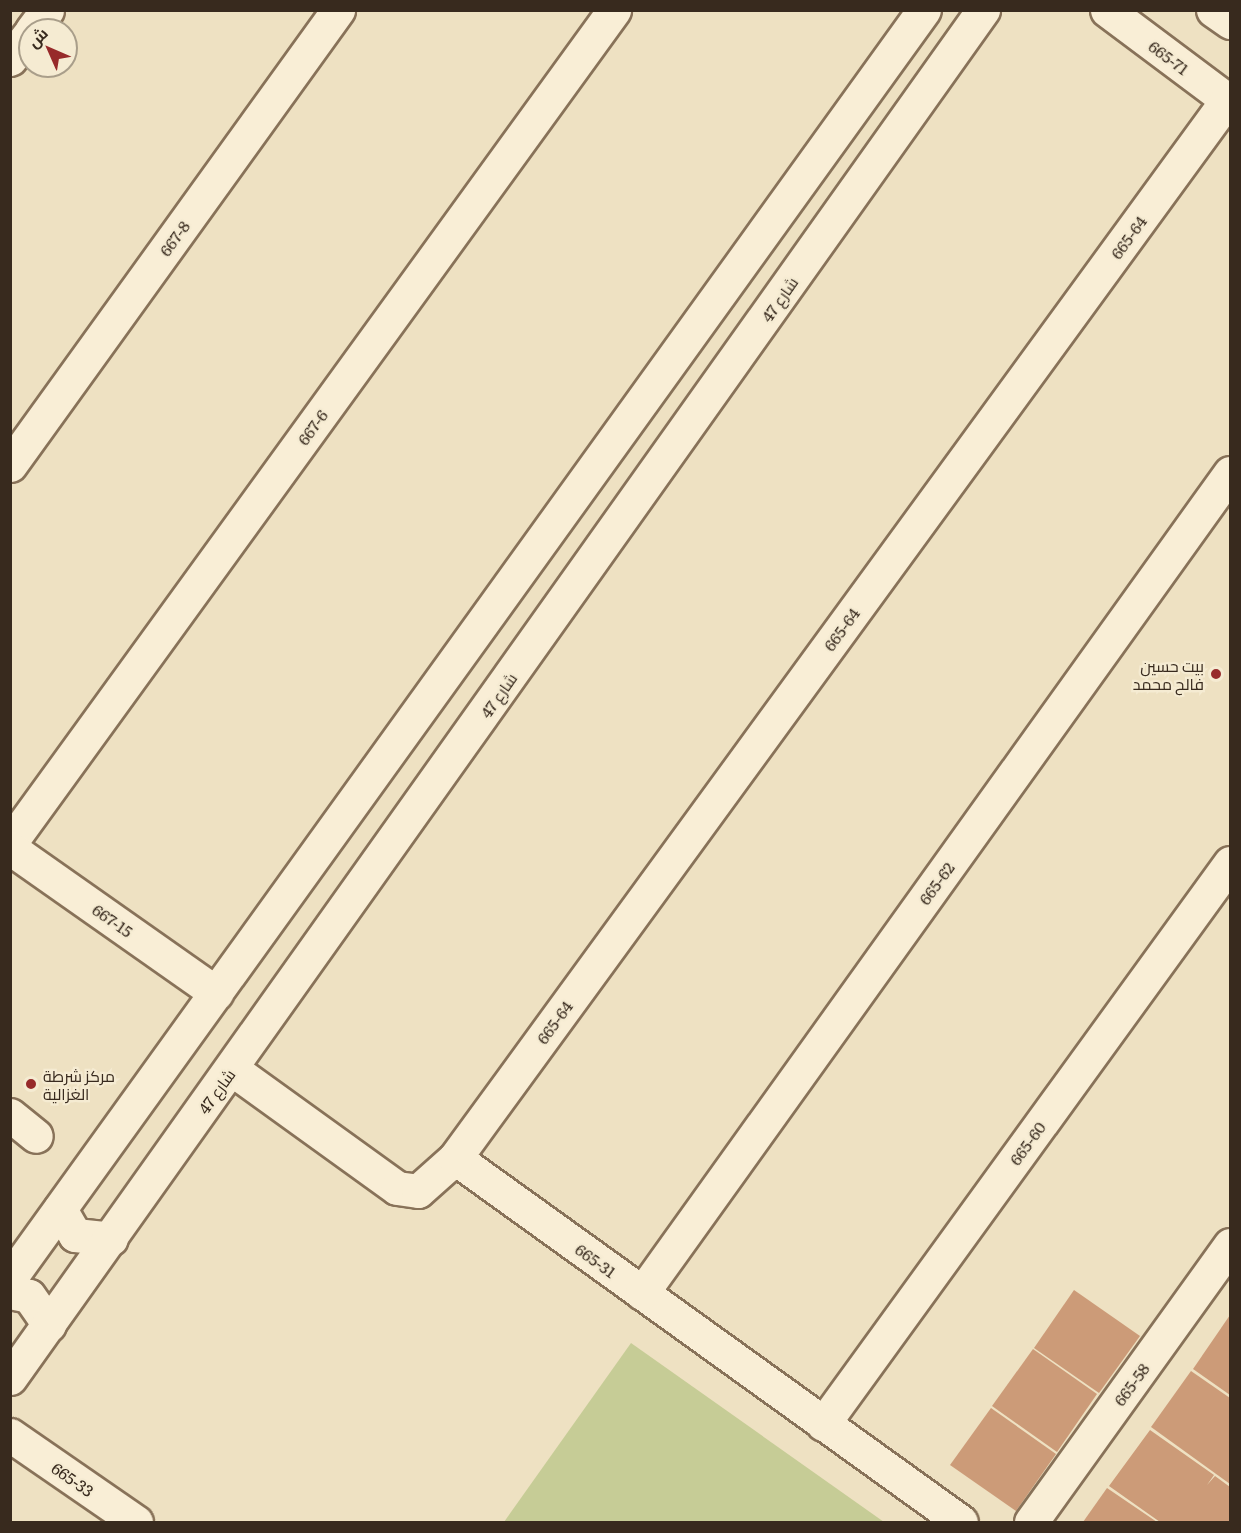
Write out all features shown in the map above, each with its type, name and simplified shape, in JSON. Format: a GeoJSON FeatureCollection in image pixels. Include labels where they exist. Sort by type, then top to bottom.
{"type":"FeatureCollection","features":[{"type":"Feature","properties":{"kind":"street","name":"667-8"},"geometry":{"type":"LineString","coordinates":[[10,465],[338,10]]}},
{"type":"Feature","properties":{"kind":"street","name":"667-6"},"geometry":{"type":"LineString","coordinates":[[10,843],[614,10]]}},
{"type":"Feature","properties":{"kind":"street"},"geometry":{"type":"LineString","coordinates":[[10,1278],[924,10]]}},
{"type":"Feature","properties":{"kind":"street","name":"شارع 47"},"geometry":{"type":"LineString","coordinates":[[10,1378],[232,1069],[983,10]]}},
{"type":"Feature","properties":{"kind":"street","name":"665-71"},"geometry":{"type":"LineString","coordinates":[[1107,10],[1229,101]]}},
{"type":"Feature","properties":{"kind":"street"},"geometry":{"type":"LineString","coordinates":[[1213,10],[1230,22]]}},
{"type":"Feature","properties":{"kind":"street","name":"665-64"},"geometry":{"type":"LineString","coordinates":[[455,1158],[1229,101]]}},
{"type":"Feature","properties":{"kind":"street","name":"665-62"},"geometry":{"type":"LineString","coordinates":[[642,1293],[1230,472]]}},
{"type":"Feature","properties":{"kind":"street","name":"667-15"},"geometry":{"type":"LineString","coordinates":[[10,848],[216,993]]}},
{"type":"Feature","properties":{"kind":"street","name":"665-60"},"geometry":{"type":"LineString","coordinates":[[823,1424],[1230,863]]}},
{"type":"Feature","properties":{"kind":"street"},"geometry":{"type":"LineString","coordinates":[[232,1069],[397,1188],[418,1191],[455,1158]]}},
{"type":"Feature","properties":{"kind":"street"},"geometry":{"type":"LineString","coordinates":[[10,1115],[36,1136]]}},
{"type":"Feature","properties":{"kind":"street","name":"665-31"},"geometry":{"type":"LineString","coordinates":[[455,1158],[961,1522]]}},
{"type":"Feature","properties":{"kind":"street"},"geometry":{"type":"LineString","coordinates":[[60,1209],[75,1235],[111,1239]]}},
{"type":"Feature","properties":{"kind":"street","name":"665-58"},"geometry":{"type":"LineString","coordinates":[[1031,1522],[1230,1245]]}},
{"type":"Feature","properties":{"kind":"street"},"geometry":{"type":"LineString","coordinates":[[10,1292],[29,1296],[49,1325]]}},
{"type":"Feature","properties":{"kind":"street","name":"665-33"},"geometry":{"type":"LineString","coordinates":[[10,1435],[136,1522]]}},
{"type":"Feature","properties":{"kind":"green space"},"geometry":{"type":"Polygon","coordinates":[[[631,1343],[884,1522],[504,1522],[631,1343]]]}},
{"type":"Feature","properties":{"kind":"building"},"geometry":{"type":"Polygon","coordinates":[[[1074,1290],[1140,1336],[1099,1393],[1034,1348],[1074,1290]]]}},
{"type":"Feature","properties":{"kind":"building"},"geometry":{"type":"Polygon","coordinates":[[[1230,1315],[1230,1395],[1193,1369],[1230,1315]]]}},
{"type":"Feature","properties":{"kind":"building"},"geometry":{"type":"Polygon","coordinates":[[[1033,1349],[1097,1394],[1057,1452],[992,1406],[1033,1349]]]}},
{"type":"Feature","properties":{"kind":"building"},"geometry":{"type":"Polygon","coordinates":[[[1191,1371],[1230,1398],[1230,1484],[1151,1427],[1191,1371]]]}},
{"type":"Feature","properties":{"kind":"building"},"geometry":{"type":"Polygon","coordinates":[[[991,1408],[1056,1454],[1016,1511],[950,1465],[991,1408]]]}},
{"type":"Feature","properties":{"kind":"building"},"geometry":{"type":"Polygon","coordinates":[[[1150,1430],[1214,1475],[1207,1485],[1215,1476],[1230,1487],[1230,1522],[1160,1522],[1109,1486],[1150,1430]]]}},
{"type":"Feature","properties":{"kind":"building"},"geometry":{"type":"Polygon","coordinates":[[[1107,1488],[1157,1522],[1083,1522],[1107,1488]]]}},
{"type":"Feature","properties":{"kind":"place","name":"بيت حسين فالح محمد"},"geometry":{"type":"Point","coordinates":[1216,674]}},
{"type":"Feature","properties":{"kind":"place","name":"مركز شرطة الغزالية"},"geometry":{"type":"Point","coordinates":[31,1084]}}]}
